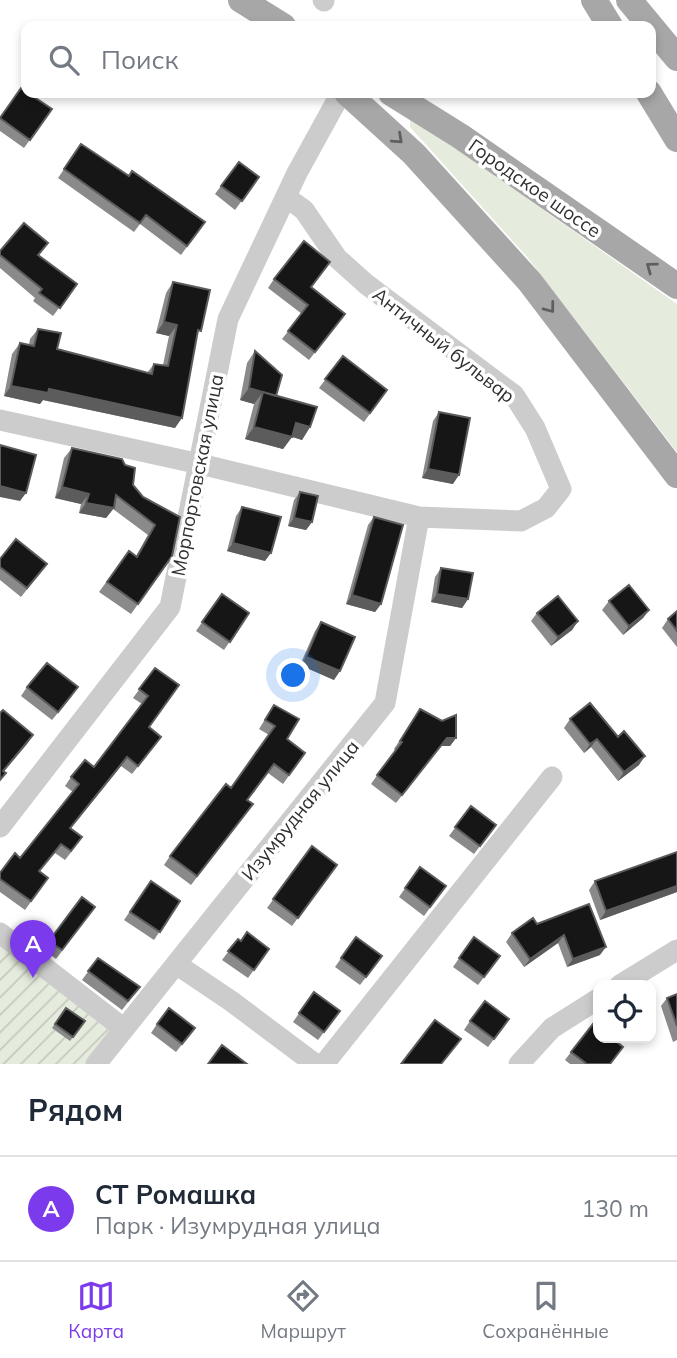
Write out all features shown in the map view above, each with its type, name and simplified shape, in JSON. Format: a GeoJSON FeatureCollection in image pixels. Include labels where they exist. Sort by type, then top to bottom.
{"type":"FeatureCollection","features":[{"type":"Feature","properties":{"kind":"main road"},"geometry":{"type":"LineString","coordinates":[[241,0],[265,21]]}},
{"type":"Feature","properties":{"kind":"main road"},"geometry":{"type":"LineString","coordinates":[[241,0],[275,21]]}},
{"type":"Feature","properties":{"kind":"main road"},"geometry":{"type":"LineString","coordinates":[[594,0],[607,21]]}},
{"type":"Feature","properties":{"kind":"main road"},"geometry":{"type":"LineString","coordinates":[[629,0],[646,21]]}},
{"type":"Feature","properties":{"kind":"main road"},"geometry":{"type":"LineString","coordinates":[[656,33],[677,58]]}},
{"type":"Feature","properties":{"kind":"main road"},"geometry":{"type":"LineString","coordinates":[[352,98],[414,154],[530,282],[677,475]]}},
{"type":"Feature","properties":{"kind":"main road","name":"Городское шоссе"},"geometry":{"type":"LineString","coordinates":[[399,98],[460,136],[677,286]]}},
{"type":"Feature","properties":{"kind":"main road"},"geometry":{"type":"LineString","coordinates":[[652,98],[677,139]]}},
{"type":"Feature","properties":{"kind":"street","name":"Морпортовская улица"},"geometry":{"type":"LineString","coordinates":[[0,827],[170,607],[228,319],[286,197],[338,98]]}},
{"type":"Feature","properties":{"kind":"street","name":"Античный бульвар"},"geometry":{"type":"LineString","coordinates":[[286,197],[304,210],[337,258],[366,284],[514,395],[535,428],[561,489],[546,508],[521,521],[419,517]]}},
{"type":"Feature","properties":{"kind":"street"},"geometry":{"type":"LineString","coordinates":[[0,421],[200,464],[419,517]]}},
{"type":"Feature","properties":{"kind":"street","name":"Изумрудная улица"},"geometry":{"type":"LineString","coordinates":[[96,1064],[385,703],[419,517]]}},
{"type":"Feature","properties":{"kind":"street"},"geometry":{"type":"LineString","coordinates":[[324,1064],[552,777]]}},
{"type":"Feature","properties":{"kind":"street"},"geometry":{"type":"LineString","coordinates":[[0,933],[123,1028]]}},
{"type":"Feature","properties":{"kind":"street"},"geometry":{"type":"LineString","coordinates":[[628,980],[677,950]]}},
{"type":"Feature","properties":{"kind":"street"},"geometry":{"type":"LineString","coordinates":[[176,964],[315,1064]]}},
{"type":"Feature","properties":{"kind":"street"},"geometry":{"type":"LineString","coordinates":[[519,1064],[551,1028],[593,1002]]}},
{"type":"Feature","properties":{"kind":"shaded area"},"geometry":{"type":"Polygon","coordinates":[[[410,116],[677,304],[677,452],[528,258],[410,127],[410,116]]]}},
{"type":"Feature","properties":{"kind":"shaded area"},"geometry":{"type":"Polygon","coordinates":[[[0,927],[132,1030],[106,1064],[0,1064],[0,927]]]}},
{"type":"Feature","properties":{"kind":"building"},"geometry":{"type":"Polygon","coordinates":[[[21,88],[21,98],[36,98],[52,109],[30,140],[0,118],[21,88]]]}},
{"type":"Feature","properties":{"kind":"building"},"geometry":{"type":"Polygon","coordinates":[[[81,144],[129,176],[132,171],[205,222],[187,246],[146,215],[140,223],[64,169],[81,144]]]}},
{"type":"Feature","properties":{"kind":"building"},"geometry":{"type":"Polygon","coordinates":[[[239,162],[259,177],[242,201],[221,186],[239,162]]]}},
{"type":"Feature","properties":{"kind":"building"},"geometry":{"type":"Polygon","coordinates":[[[24,223],[48,243],[38,255],[77,284],[60,308],[39,293],[42,289],[0,255],[0,251],[24,223]]]}},
{"type":"Feature","properties":{"kind":"building"},"geometry":{"type":"Polygon","coordinates":[[[304,241],[330,262],[311,287],[345,314],[315,352],[288,331],[308,305],[274,279],[304,241]]]}},
{"type":"Feature","properties":{"kind":"building"},"geometry":{"type":"Polygon","coordinates":[[[173,282],[210,290],[201,331],[198,330],[182,418],[49,389],[48,393],[11,386],[20,343],[34,346],[38,329],[61,333],[57,349],[152,374],[154,364],[168,366],[177,325],[164,322],[173,282]]]}},
{"type":"Feature","properties":{"kind":"building"},"geometry":{"type":"Polygon","coordinates":[[[255,351],[282,375],[276,396],[249,388],[255,351]]]}},
{"type":"Feature","properties":{"kind":"building"},"geometry":{"type":"Polygon","coordinates":[[[343,356],[387,390],[370,413],[325,379],[343,356]]]}},
{"type":"Feature","properties":{"kind":"building"},"geometry":{"type":"Polygon","coordinates":[[[263,392],[317,407],[310,427],[296,423],[292,437],[254,427],[263,392]]]}},
{"type":"Feature","properties":{"kind":"building"},"geometry":{"type":"Polygon","coordinates":[[[439,412],[470,418],[459,475],[428,469],[439,412]]]}},
{"type":"Feature","properties":{"kind":"building"},"geometry":{"type":"Polygon","coordinates":[[[0,445],[36,455],[26,493],[0,486],[0,445]]]}},
{"type":"Feature","properties":{"kind":"building"},"geometry":{"type":"Polygon","coordinates":[[[72,448],[122,459],[125,465],[135,468],[133,485],[143,497],[180,517],[172,556],[138,604],[107,582],[129,551],[137,557],[155,525],[116,495],[114,508],[86,503],[89,494],[62,487],[72,448]]]}},
{"type":"Feature","properties":{"kind":"building"},"geometry":{"type":"Polygon","coordinates":[[[300,492],[318,496],[312,522],[294,518],[300,492]]]}},
{"type":"Feature","properties":{"kind":"building"},"geometry":{"type":"Polygon","coordinates":[[[242,507],[281,517],[271,553],[233,543],[242,507]]]}},
{"type":"Feature","properties":{"kind":"building"},"geometry":{"type":"Polygon","coordinates":[[[374,517],[403,525],[381,604],[352,595],[374,517]]]}},
{"type":"Feature","properties":{"kind":"building"},"geometry":{"type":"Polygon","coordinates":[[[16,539],[47,564],[27,588],[0,567],[0,559],[16,539]]]}},
{"type":"Feature","properties":{"kind":"building"},"geometry":{"type":"Polygon","coordinates":[[[441,568],[473,573],[468,599],[437,594],[441,568]]]}},
{"type":"Feature","properties":{"kind":"building"},"geometry":{"type":"Polygon","coordinates":[[[629,585],[649,610],[629,626],[609,601],[629,585]]]}},
{"type":"Feature","properties":{"kind":"building"},"geometry":{"type":"Polygon","coordinates":[[[222,594],[249,613],[230,642],[202,622],[222,594]]]}},
{"type":"Feature","properties":{"kind":"building"},"geometry":{"type":"Polygon","coordinates":[[[558,596],[578,621],[558,637],[537,613],[558,596]]]}},
{"type":"Feature","properties":{"kind":"building"},"geometry":{"type":"Polygon","coordinates":[[[677,611],[677,631],[668,619],[677,611]]]}},
{"type":"Feature","properties":{"kind":"building"},"geometry":{"type":"Polygon","coordinates":[[[321,622],[355,637],[340,671],[306,657],[321,622]]]}},
{"type":"Feature","properties":{"kind":"building"},"geometry":{"type":"Polygon","coordinates":[[[47,663],[78,687],[58,712],[27,687],[47,663]]]}},
{"type":"Feature","properties":{"kind":"building"},"geometry":{"type":"Polygon","coordinates":[[[155,668],[179,685],[149,727],[161,737],[138,766],[127,757],[70,828],[82,837],[71,851],[61,844],[39,871],[48,878],[31,901],[0,879],[0,873],[15,853],[20,858],[79,784],[71,777],[85,760],[94,767],[148,696],[139,689],[155,668]]]}},
{"type":"Feature","properties":{"kind":"building"},"geometry":{"type":"Polygon","coordinates":[[[590,703],[618,737],[624,731],[645,756],[624,772],[597,739],[590,744],[570,719],[590,703]]]}},
{"type":"Feature","properties":{"kind":"building"},"geometry":{"type":"Polygon","coordinates":[[[274,705],[299,719],[287,739],[305,753],[289,775],[274,764],[247,800],[253,804],[197,876],[170,856],[226,784],[231,788],[275,726],[265,720],[274,705]]]}},
{"type":"Feature","properties":{"kind":"building"},"geometry":{"type":"Polygon","coordinates":[[[420,709],[442,721],[456,715],[456,738],[447,738],[402,795],[377,775],[402,742],[400,741],[420,709]]]}},
{"type":"Feature","properties":{"kind":"building"},"geometry":{"type":"Polygon","coordinates":[[[3,710],[33,735],[3,771],[6,773],[0,780],[0,713],[3,710]]]}},
{"type":"Feature","properties":{"kind":"building"},"geometry":{"type":"Polygon","coordinates":[[[471,806],[496,825],[480,846],[455,827],[471,806]]]}},
{"type":"Feature","properties":{"kind":"building"},"geometry":{"type":"Polygon","coordinates":[[[312,846],[337,865],[298,918],[273,899],[312,846]]]}},
{"type":"Feature","properties":{"kind":"building"},"geometry":{"type":"Polygon","coordinates":[[[677,852],[677,886],[606,911],[595,881],[677,852]]]}},
{"type":"Feature","properties":{"kind":"building"},"geometry":{"type":"Polygon","coordinates":[[[420,867],[446,886],[430,907],[405,888],[420,867]]]}},
{"type":"Feature","properties":{"kind":"building"},"geometry":{"type":"Polygon","coordinates":[[[151,881],[180,901],[160,932],[130,912],[151,881]]]}},
{"type":"Feature","properties":{"kind":"building"},"geometry":{"type":"Polygon","coordinates":[[[82,897],[95,907],[62,950],[49,941],[82,897]]]}},
{"type":"Feature","properties":{"kind":"building"},"geometry":{"type":"Polygon","coordinates":[[[589,904],[606,947],[573,959],[564,935],[530,959],[512,933],[533,918],[537,924],[589,904]]]}},
{"type":"Feature","properties":{"kind":"building"},"geometry":{"type":"Polygon","coordinates":[[[247,932],[269,949],[254,970],[228,951],[238,939],[241,941],[247,932]]]}},
{"type":"Feature","properties":{"kind":"building"},"geometry":{"type":"Polygon","coordinates":[[[356,937],[382,956],[366,977],[341,958],[356,937]]]}},
{"type":"Feature","properties":{"kind":"building"},"geometry":{"type":"Polygon","coordinates":[[[474,937],[500,956],[484,977],[459,958],[474,937]]]}},
{"type":"Feature","properties":{"kind":"building"},"geometry":{"type":"Polygon","coordinates":[[[98,958],[140,987],[128,1001],[88,971],[98,958]]]}},
{"type":"Feature","properties":{"kind":"building"},"geometry":{"type":"Polygon","coordinates":[[[314,992],[340,1011],[324,1032],[299,1013],[314,992]]]}},
{"type":"Feature","properties":{"kind":"building"},"geometry":{"type":"Polygon","coordinates":[[[677,994],[677,1026],[667,998],[677,994]]]}},
{"type":"Feature","properties":{"kind":"building"},"geometry":{"type":"Polygon","coordinates":[[[485,1001],[509,1019],[494,1039],[470,1021],[485,1001]]]}},
{"type":"Feature","properties":{"kind":"building"},"geometry":{"type":"Polygon","coordinates":[[[66,1008],[85,1021],[73,1037],[55,1024],[66,1008]]]}},
{"type":"Feature","properties":{"kind":"building"},"geometry":{"type":"Polygon","coordinates":[[[169,1008],[195,1028],[182,1044],[157,1024],[169,1008]]]}},
{"type":"Feature","properties":{"kind":"building"},"geometry":{"type":"Polygon","coordinates":[[[435,1020],[461,1039],[441,1064],[401,1064],[435,1020]]]}},
{"type":"Feature","properties":{"kind":"building"},"geometry":{"type":"Polygon","coordinates":[[[593,1024],[593,1043],[618,1043],[623,1047],[610,1064],[587,1064],[571,1052],[593,1024]]]}},
{"type":"Feature","properties":{"kind":"building"},"geometry":{"type":"Polygon","coordinates":[[[222,1045],[247,1064],[208,1064],[222,1045]]]}},
{"type":"Feature","properties":{"kind":"place","name":"СТ Ромашка"},"geometry":{"type":"Point","coordinates":[33,978]}}]}
